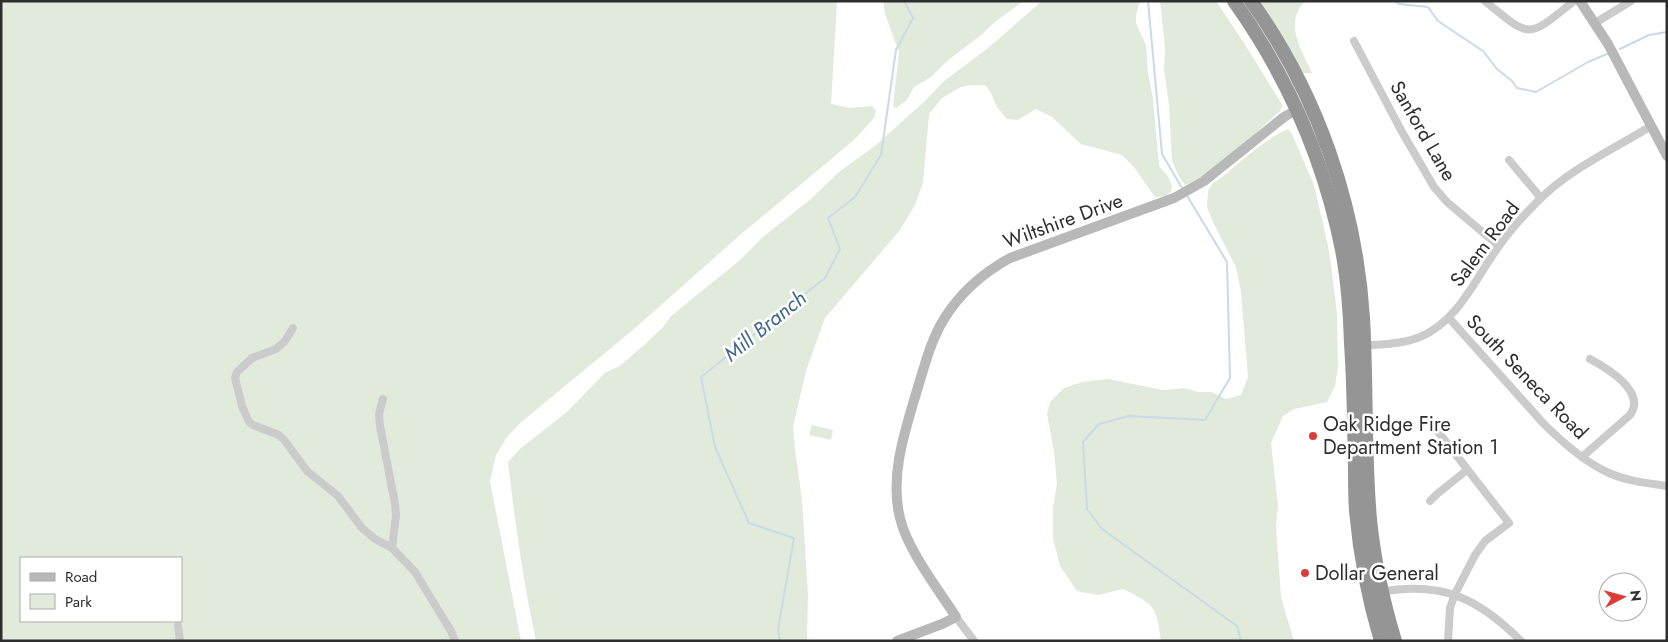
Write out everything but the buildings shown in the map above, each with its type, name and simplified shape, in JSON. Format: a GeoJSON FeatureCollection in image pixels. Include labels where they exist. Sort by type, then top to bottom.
{"type":"FeatureCollection","features":[{"type":"Feature","properties":{"kind":"highway"},"geometry":{"type":"LineString","coordinates":[[1234,1],[1304,106]]}},
{"type":"Feature","properties":{"kind":"highway"},"geometry":{"type":"LineString","coordinates":[[1251,1],[1292,65],[1334,217],[1346,273],[1358,346],[1360,428],[1356,510],[1360,548],[1375,594],[1395,641]]}},
{"type":"Feature","properties":{"kind":"highway"},"geometry":{"type":"LineString","coordinates":[[1375,594],[1381,641]]}},
{"type":"Feature","properties":{"kind":"street"},"geometry":{"type":"LineString","coordinates":[[1485,1],[1519,28],[1527,30],[1534,30],[1547,23],[1574,1]]}},
{"type":"Feature","properties":{"kind":"street"},"geometry":{"type":"LineString","coordinates":[[1580,1],[1595,23],[1667,156]]}},
{"type":"Feature","properties":{"kind":"street"},"geometry":{"type":"LineString","coordinates":[[1595,23],[1631,1]]}},
{"type":"Feature","properties":{"kind":"street","name":"Sanford Lane"},"geometry":{"type":"LineString","coordinates":[[1354,41],[1402,132],[1434,187],[1447,202],[1499,246]]}},
{"type":"Feature","properties":{"kind":"street","name":"Wiltshire Drive"},"geometry":{"type":"LineString","coordinates":[[974,641],[956,617],[908,540],[900,520],[897,497],[898,468],[904,437],[923,370],[939,327],[964,292],[998,265],[1020,254],[1158,205],[1190,190],[1221,168],[1284,117],[1304,106]]}},
{"type":"Feature","properties":{"kind":"street","name":"Salem Road"},"geometry":{"type":"LineString","coordinates":[[1358,346],[1410,340],[1424,335],[1449,318],[1470,291],[1499,246],[1541,198],[1563,180],[1651,126]]}},
{"type":"Feature","properties":{"kind":"street"},"geometry":{"type":"LineString","coordinates":[[1509,160],[1541,198]]}},
{"type":"Feature","properties":{"kind":"street","name":"South Seneca Road"},"geometry":{"type":"LineString","coordinates":[[1449,318],[1543,423],[1582,457],[1608,473],[1636,482],[1667,486]]}},
{"type":"Feature","properties":{"kind":"street"},"geometry":{"type":"LineString","coordinates":[[294,328],[285,341],[276,349],[252,358],[237,372],[235,378],[242,406],[249,422],[279,435],[286,441],[308,471],[338,496],[362,528],[375,539],[392,548],[415,572],[451,631],[455,641]]}},
{"type":"Feature","properties":{"kind":"street"},"geometry":{"type":"LineString","coordinates":[[1582,457],[1630,415],[1634,406],[1630,390],[1604,366],[1590,359]]}},
{"type":"Feature","properties":{"kind":"street"},"geometry":{"type":"LineString","coordinates":[[383,399],[379,414],[380,426],[396,515],[392,548]]}},
{"type":"Feature","properties":{"kind":"street"},"geometry":{"type":"LineString","coordinates":[[1429,420],[1508,523],[1479,548],[1455,594],[1450,608],[1448,641]]}},
{"type":"Feature","properties":{"kind":"street"},"geometry":{"type":"LineString","coordinates":[[1430,501],[1467,470]]}},
{"type":"Feature","properties":{"kind":"street"},"geometry":{"type":"LineString","coordinates":[[1375,594],[1418,588],[1455,594],[1489,614],[1520,641]]}},
{"type":"Feature","properties":{"kind":"street"},"geometry":{"type":"LineString","coordinates":[[897,641],[956,617]]}},
{"type":"Feature","properties":{"kind":"street"},"geometry":{"type":"LineString","coordinates":[[178,626],[180,641]]}},
{"type":"Feature","properties":{"kind":"green space"},"geometry":{"type":"Polygon","coordinates":[[[1,1],[837,1],[831,104],[850,108],[872,106],[876,111],[874,118],[854,140],[740,235],[634,329],[519,424],[507,437],[496,455],[490,481],[521,641],[1,641],[1,1]]]}},
{"type":"Feature","properties":{"kind":"green space"},"geometry":{"type":"Polygon","coordinates":[[[883,1],[1023,1],[947,61],[931,77],[914,87],[907,100],[896,108],[893,106],[899,52],[885,14],[883,1]]]}},
{"type":"Feature","properties":{"kind":"green space"},"geometry":{"type":"Polygon","coordinates":[[[1042,1],[1140,1],[1136,23],[1146,45],[1159,166],[1167,175],[1172,185],[1171,191],[1166,196],[1155,197],[1134,167],[1122,155],[1081,144],[1052,117],[1036,109],[1018,120],[1007,119],[997,107],[985,85],[961,87],[942,98],[929,114],[923,182],[915,205],[900,230],[825,318],[806,371],[793,427],[802,500],[808,595],[807,641],[536,641],[520,552],[508,462],[521,448],[567,412],[605,373],[621,365],[644,345],[663,327],[671,316],[740,260],[764,236],[811,199],[839,172],[876,145],[943,82],[988,48],[1042,1]]]}},
{"type":"Feature","properties":{"kind":"green space"},"geometry":{"type":"Polygon","coordinates":[[[1160,1],[1216,1],[1283,106],[1280,111],[1222,162],[1185,185],[1178,175],[1172,160],[1169,105],[1164,68],[1165,47],[1160,1]]]}},
{"type":"Feature","properties":{"kind":"green space"},"geometry":{"type":"Polygon","coordinates":[[[1258,1],[1305,1],[1298,11],[1295,27],[1298,43],[1312,73],[1301,73],[1258,1]]]}},
{"type":"Feature","properties":{"kind":"green space"},"geometry":{"type":"Polygon","coordinates":[[[1288,129],[1314,185],[1328,246],[1337,313],[1338,367],[1335,386],[1327,402],[1294,409],[1283,416],[1271,443],[1278,505],[1276,527],[1281,597],[1294,641],[1161,641],[1155,613],[1148,603],[1123,589],[1098,595],[1077,591],[1060,566],[1053,538],[1053,507],[1057,484],[1054,451],[1047,414],[1050,402],[1064,388],[1082,382],[1108,379],[1163,390],[1184,388],[1198,392],[1212,392],[1226,399],[1241,395],[1248,377],[1241,292],[1236,267],[1207,207],[1208,191],[1212,184],[1258,147],[1288,129]]]}},
{"type":"Feature","properties":{"kind":"green space"},"geometry":{"type":"Polygon","coordinates":[[[812,425],[833,430],[831,440],[809,435],[812,425]]]}},
{"type":"Feature","properties":{"kind":"waterway","name":"Mill Branch"},"geometry":{"type":"LineString","coordinates":[[780,641],[778,629],[794,538],[749,523],[715,447],[701,377],[825,278],[840,249],[828,218],[855,197],[881,155],[896,50],[913,18],[904,1]]}},
{"type":"Feature","properties":{"kind":"waterway"},"geometry":{"type":"LineString","coordinates":[[1148,1],[1162,154],[1182,188]]}},
{"type":"Feature","properties":{"kind":"waterway"},"geometry":{"type":"LineString","coordinates":[[1395,1],[1399,4],[1428,7],[1438,21],[1483,51],[1497,69],[1512,81],[1517,88],[1536,92],[1588,62],[1607,54]]}},
{"type":"Feature","properties":{"kind":"waterway"},"geometry":{"type":"LineString","coordinates":[[1620,49],[1649,35],[1667,32]]}},
{"type":"Feature","properties":{"kind":"waterway"},"geometry":{"type":"LineString","coordinates":[[1186,194],[1227,262],[1230,378],[1205,420],[1129,416],[1099,424],[1083,442],[1087,509],[1102,529],[1237,626],[1241,641]]}},
{"type":"Feature","properties":{"kind":"place","name":"Oak Ridge Fire Department Station 1"},"geometry":{"type":"Point","coordinates":[1313,436]}},
{"type":"Feature","properties":{"kind":"place","name":"Dollar General"},"geometry":{"type":"Point","coordinates":[1305,573]}}]}
